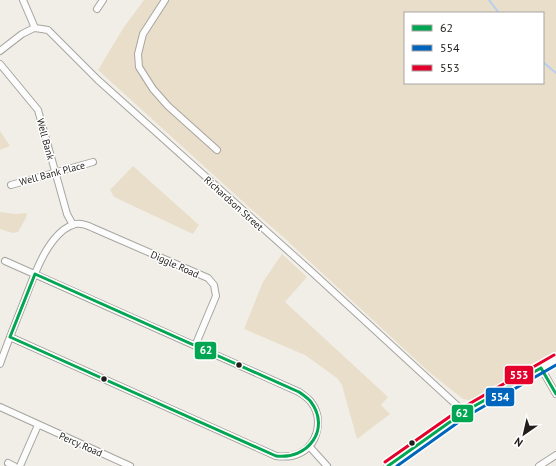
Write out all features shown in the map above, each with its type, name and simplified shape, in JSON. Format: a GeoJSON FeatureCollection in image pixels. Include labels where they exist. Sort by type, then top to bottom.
{"type":"FeatureCollection","features":[{"type":"Feature","properties":{"kind":"main road"},"geometry":{"type":"LineString","coordinates":[[388,466],[464,412],[556,359]]}},
{"type":"Feature","properties":{"kind":"street"},"geometry":{"type":"LineString","coordinates":[[0,51],[27,31],[35,28],[23,0]]}},
{"type":"Feature","properties":{"kind":"street"},"geometry":{"type":"LineString","coordinates":[[97,9],[103,0]]}},
{"type":"Feature","properties":{"kind":"street"},"geometry":{"type":"LineString","coordinates":[[165,0],[143,34],[138,54],[139,67],[153,89],[168,106],[217,150]]}},
{"type":"Feature","properties":{"kind":"street","name":"Richardson Street"},"geometry":{"type":"LineString","coordinates":[[35,28],[48,30],[98,80],[464,412]]}},
{"type":"Feature","properties":{"kind":"street","name":"Well Bank"},"geometry":{"type":"LineString","coordinates":[[0,64],[38,110],[67,214],[73,225]]}},
{"type":"Feature","properties":{"kind":"street","name":"Well Bank Place"},"geometry":{"type":"LineString","coordinates":[[11,184],[93,162]]}},
{"type":"Feature","properties":{"kind":"street","name":"Diggle Road"},"geometry":{"type":"LineString","coordinates":[[73,225],[84,224],[208,278],[214,285],[216,296],[195,346]]}},
{"type":"Feature","properties":{"kind":"street"},"geometry":{"type":"LineString","coordinates":[[0,364],[35,274],[47,251],[53,241],[63,231],[73,225]]}},
{"type":"Feature","properties":{"kind":"street"},"geometry":{"type":"LineString","coordinates":[[5,261],[299,392],[311,401],[318,414],[319,426],[309,446],[304,451],[292,456],[282,457],[270,454],[10,337]]}},
{"type":"Feature","properties":{"kind":"street"},"geometry":{"type":"LineString","coordinates":[[541,368],[556,394]]}},
{"type":"Feature","properties":{"kind":"street","name":"Percy Road"},"geometry":{"type":"LineString","coordinates":[[0,407],[130,466]]}},
{"type":"Feature","properties":{"kind":"street"},"geometry":{"type":"LineString","coordinates":[[20,466],[38,425]]}},
{"type":"Feature","properties":{"kind":"street"},"geometry":{"type":"LineString","coordinates":[[309,446],[327,466]]}},
{"type":"Feature","properties":{"kind":"street"},"geometry":{"type":"LineString","coordinates":[[539,466],[556,455]]}},
{"type":"Feature","properties":{"kind":"shaded area"},"geometry":{"type":"Polygon","coordinates":[[[144,0],[556,0],[556,357],[473,401],[463,399],[429,372],[281,235],[98,70],[124,27],[144,0]]]}},
{"type":"Feature","properties":{"kind":"shaded area"},"geometry":{"type":"Polygon","coordinates":[[[0,131],[10,146],[0,150],[0,131]]]}},
{"type":"Feature","properties":{"kind":"shaded area"},"geometry":{"type":"Polygon","coordinates":[[[133,166],[199,225],[193,234],[114,197],[110,190],[133,166]]]}},
{"type":"Feature","properties":{"kind":"shaded area"},"geometry":{"type":"Polygon","coordinates":[[[0,212],[16,214],[27,213],[26,218],[18,232],[13,233],[0,229],[0,212]]]}},
{"type":"Feature","properties":{"kind":"shaded area"},"geometry":{"type":"Polygon","coordinates":[[[282,254],[307,277],[285,302],[388,397],[381,405],[390,414],[357,439],[342,385],[337,378],[305,355],[244,329],[263,282],[282,254]]]}},
{"type":"Feature","properties":{"kind":"waterway"},"geometry":{"type":"LineString","coordinates":[[489,0],[498,12]]}},
{"type":"Feature","properties":{"kind":"waterway"},"geometry":{"type":"LineString","coordinates":[[544,63],[556,73]]}},
{"type":"Feature","properties":{"kind":"transit line","name":"62"},"geometry":{"type":"LineString","coordinates":[[35,274],[299,392],[311,402],[317,412],[317,432],[313,441],[298,453],[288,456],[276,456],[10,337],[35,274]]}},
{"type":"Feature","properties":{"kind":"transit line","name":"553"},"geometry":{"type":"LineString","coordinates":[[385,462],[462,408],[554,355]]}},
{"type":"Feature","properties":{"kind":"transit line","name":"554"},"geometry":{"type":"LineString","coordinates":[[397,466],[467,416],[556,365]]}},
{"type":"Feature","properties":{"kind":"transit line","name":"62"},"geometry":{"type":"LineString","coordinates":[[541,368],[556,394]]}},
{"type":"Feature","properties":{"kind":"transit line","name":"62"},"geometry":{"type":"LineString","coordinates":[[388,466],[464,412],[541,368]]}}]}
